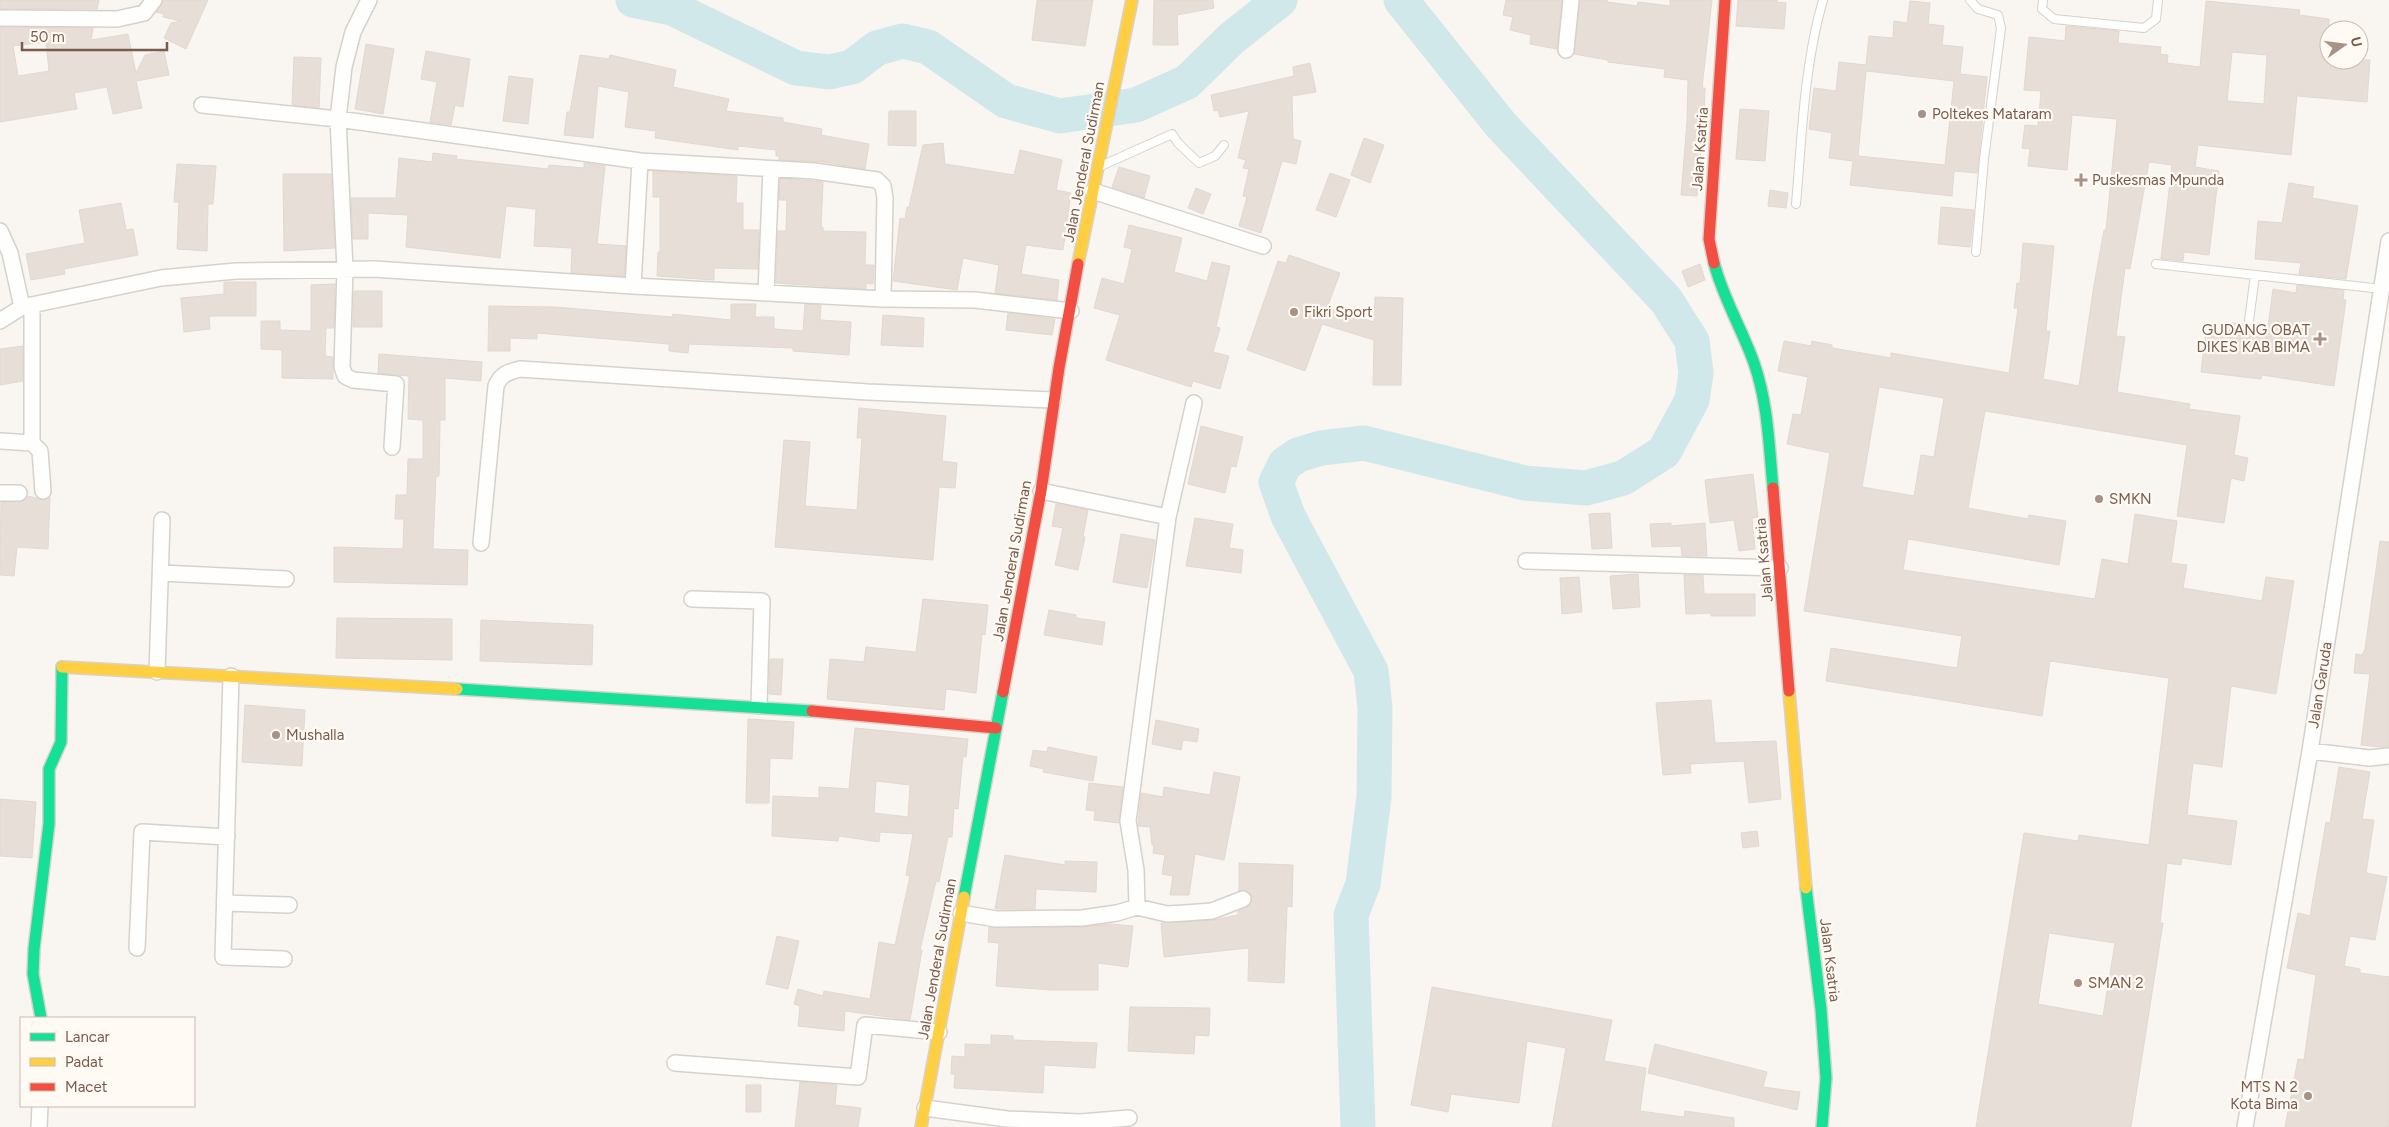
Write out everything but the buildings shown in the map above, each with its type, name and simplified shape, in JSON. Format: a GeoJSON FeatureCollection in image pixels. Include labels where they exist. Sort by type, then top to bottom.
{"type":"FeatureCollection","features":[{"type":"Feature","properties":{"kind":"street"},"geometry":{"type":"LineString","coordinates":[[0,18],[117,19],[144,13],[154,0]]}},
{"type":"Feature","properties":{"kind":"street"},"geometry":{"type":"LineString","coordinates":[[369,0],[353,32],[344,67],[338,119],[345,269],[342,367],[344,376],[353,380],[396,384],[392,447]]}},
{"type":"Feature","properties":{"kind":"street","name":"Jalan Jenderal Sudirman"},"geometry":{"type":"LineString","coordinates":[[921,1127],[1041,491],[1053,400],[1097,168],[1132,0]]}},
{"type":"Feature","properties":{"kind":"street"},"geometry":{"type":"LineString","coordinates":[[1566,50],[1571,0]]}},
{"type":"Feature","properties":{"kind":"street","name":"Jalan Ksatria"},"geometry":{"type":"LineString","coordinates":[[1725,0],[1709,239],[1711,260],[1718,285],[1752,360],[1762,388],[1768,428],[1806,894],[1821,1009],[1826,1078],[1822,1127]]}},
{"type":"Feature","properties":{"kind":"street"},"geometry":{"type":"LineString","coordinates":[[202,105],[338,119],[640,161],[771,169],[868,178],[880,182],[884,190],[883,299]]}},
{"type":"Feature","properties":{"kind":"street"},"geometry":{"type":"LineString","coordinates":[[633,286],[640,161]]}},
{"type":"Feature","properties":{"kind":"street"},"geometry":{"type":"LineString","coordinates":[[766,293],[771,169]]}},
{"type":"Feature","properties":{"kind":"street"},"geometry":{"type":"LineString","coordinates":[[1093,191],[1263,246]]}},
{"type":"Feature","properties":{"kind":"street"},"geometry":{"type":"LineString","coordinates":[[0,231],[10,253],[27,306],[32,443]]}},
{"type":"Feature","properties":{"kind":"street","name":"Jalan Garuda"},"geometry":{"type":"LineString","coordinates":[[2245,1127],[2310,751],[2389,242]]}},
{"type":"Feature","properties":{"kind":"street"},"geometry":{"type":"LineString","coordinates":[[0,321],[27,306],[162,278],[236,271],[345,269],[374,269],[633,286],[883,299],[975,300],[1071,311]]}},
{"type":"Feature","properties":{"kind":"street"},"geometry":{"type":"LineString","coordinates":[[481,543],[496,386],[504,374],[520,369],[868,392],[1053,400]]}},
{"type":"Feature","properties":{"kind":"street"},"geometry":{"type":"LineString","coordinates":[[1137,907],[1136,870],[1128,821],[1168,517],[1194,403]]}},
{"type":"Feature","properties":{"kind":"street"},"geometry":{"type":"LineString","coordinates":[[0,441],[32,443],[40,451],[43,491]]}},
{"type":"Feature","properties":{"kind":"street"},"geometry":{"type":"LineString","coordinates":[[1041,491],[1168,517]]}},
{"type":"Feature","properties":{"kind":"street"},"geometry":{"type":"LineString","coordinates":[[0,493],[19,493]]}},
{"type":"Feature","properties":{"kind":"street"},"geometry":{"type":"LineString","coordinates":[[157,672],[162,520]]}},
{"type":"Feature","properties":{"kind":"street"},"geometry":{"type":"LineString","coordinates":[[1526,561],[1780,568]]}},
{"type":"Feature","properties":{"kind":"street"},"geometry":{"type":"LineString","coordinates":[[161,573],[286,579]]}},
{"type":"Feature","properties":{"kind":"street"},"geometry":{"type":"LineString","coordinates":[[692,599],[762,601],[759,706]]}},
{"type":"Feature","properties":{"kind":"street"},"geometry":{"type":"LineString","coordinates":[[41,1017],[33,974],[34,949],[49,824],[49,769],[61,742],[62,667],[759,706],[996,728]]}},
{"type":"Feature","properties":{"kind":"street"},"geometry":{"type":"LineString","coordinates":[[231,676],[223,957],[284,959]]}},
{"type":"Feature","properties":{"kind":"street"},"geometry":{"type":"LineString","coordinates":[[2310,751],[2369,758],[2389,756]]}},
{"type":"Feature","properties":{"kind":"street"},"geometry":{"type":"LineString","coordinates":[[137,948],[142,832],[227,837]]}},
{"type":"Feature","properties":{"kind":"street"},"geometry":{"type":"LineString","coordinates":[[961,913],[996,919],[1082,918],[1117,913],[1137,907],[1167,914],[1212,911],[1243,900]]}},
{"type":"Feature","properties":{"kind":"street"},"geometry":{"type":"LineString","coordinates":[[225,903],[289,905]]}},
{"type":"Feature","properties":{"kind":"street"},"geometry":{"type":"LineString","coordinates":[[675,1063],[858,1077],[865,1025],[939,1032]]}},
{"type":"Feature","properties":{"kind":"street"},"geometry":{"type":"LineString","coordinates":[[39,1127],[40,1107]]}},
{"type":"Feature","properties":{"kind":"street"},"geometry":{"type":"LineString","coordinates":[[925,1108],[1016,1119],[1081,1122],[1129,1118]]}},
{"type":"Feature","properties":{"kind":"lane"},"geometry":{"type":"LineString","coordinates":[[1796,204],[1806,93],[1818,18],[1823,0]]}},
{"type":"Feature","properties":{"kind":"lane"},"geometry":{"type":"LineString","coordinates":[[1970,0],[1978,9],[1998,15],[2001,28],[1984,159],[1976,252]]}},
{"type":"Feature","properties":{"kind":"lane"},"geometry":{"type":"LineString","coordinates":[[2043,0],[2042,9],[2054,19],[2144,28],[2156,19],[2158,0]]}},
{"type":"Feature","properties":{"kind":"lane"},"geometry":{"type":"LineString","coordinates":[[1097,168],[1172,134],[1178,143],[1199,163],[1215,156],[1224,146]]}},
{"type":"Feature","properties":{"kind":"lane"},"geometry":{"type":"LineString","coordinates":[[2156,264],[2382,289]]}},
{"type":"Feature","properties":{"kind":"lane"},"geometry":{"type":"LineString","coordinates":[[2249,321],[2254,275]]}},
{"type":"Feature","properties":{"kind":"waterway"},"geometry":{"type":"LineString","coordinates":[[633,0],[672,8],[796,68],[829,72],[852,67],[877,48],[903,41],[928,47],[1006,101],[1060,116],[1136,105],[1187,82],[1232,38],[1280,0]]}},
{"type":"Feature","properties":{"kind":"waterway"},"geometry":{"type":"LineString","coordinates":[[1358,1127],[1351,915],[1363,884],[1374,797],[1375,708],[1371,671],[1288,516],[1276,482],[1285,464],[1298,455],[1321,448],[1364,443],[1525,483],[1586,488],[1623,478],[1664,452],[1692,400],[1696,373],[1692,341],[1666,300],[1501,125],[1401,0]]}},
{"type":"Feature","properties":{"kind":"traffic: fast"},"geometry":{"type":"LineString","coordinates":[[1714,263],[1722,289],[1749,350],[1759,378],[1767,425],[1773,488]]}},
{"type":"Feature","properties":{"kind":"traffic: fast"},"geometry":{"type":"LineString","coordinates":[[41,1017],[33,974],[34,949],[49,824],[49,769],[61,742],[62,667]]}},
{"type":"Feature","properties":{"kind":"traffic: fast"},"geometry":{"type":"LineString","coordinates":[[457,689],[812,711]]}},
{"type":"Feature","properties":{"kind":"traffic: fast"},"geometry":{"type":"LineString","coordinates":[[964,897],[1003,692]]}},
{"type":"Feature","properties":{"kind":"traffic: fast"},"geometry":{"type":"LineString","coordinates":[[1806,888],[1821,1009],[1826,1078],[1822,1127]]}},
{"type":"Feature","properties":{"kind":"traffic: slow"},"geometry":{"type":"LineString","coordinates":[[1078,264],[1132,0]]}},
{"type":"Feature","properties":{"kind":"traffic: slow"},"geometry":{"type":"LineString","coordinates":[[62,667],[457,689]]}},
{"type":"Feature","properties":{"kind":"traffic: slow"},"geometry":{"type":"LineString","coordinates":[[1789,691],[1806,888]]}},
{"type":"Feature","properties":{"kind":"traffic: slow"},"geometry":{"type":"LineString","coordinates":[[921,1127],[964,897]]}},
{"type":"Feature","properties":{"kind":"traffic: jam"},"geometry":{"type":"LineString","coordinates":[[1714,263],[1709,239],[1725,0]]}},
{"type":"Feature","properties":{"kind":"traffic: jam"},"geometry":{"type":"LineString","coordinates":[[1003,692],[1041,491],[1059,368],[1078,264]]}},
{"type":"Feature","properties":{"kind":"traffic: jam"},"geometry":{"type":"LineString","coordinates":[[1773,488],[1789,691]]}},
{"type":"Feature","properties":{"kind":"traffic: jam"},"geometry":{"type":"LineString","coordinates":[[812,711],[996,728]]}},
{"type":"Feature","properties":{"kind":"place","name":"Poltekes Mataram"},"geometry":{"type":"Point","coordinates":[1922,114]}},
{"type":"Feature","properties":{"kind":"place","name":"Puskesmas Mpunda"},"geometry":{"type":"Point","coordinates":[2081,180]}},
{"type":"Feature","properties":{"kind":"place","name":"Fikri Sport"},"geometry":{"type":"Point","coordinates":[1294,312]}},
{"type":"Feature","properties":{"kind":"place","name":"GUDANG OBAT DIKES KAB BIMA"},"geometry":{"type":"Point","coordinates":[2320,339]}},
{"type":"Feature","properties":{"kind":"place","name":"SMKN"},"geometry":{"type":"Point","coordinates":[2099,499]}},
{"type":"Feature","properties":{"kind":"place","name":"Mushalla"},"geometry":{"type":"Point","coordinates":[276,735]}},
{"type":"Feature","properties":{"kind":"place","name":"SMAN 2"},"geometry":{"type":"Point","coordinates":[2078,983]}},
{"type":"Feature","properties":{"kind":"place","name":"MTS N 2 Kota Bima"},"geometry":{"type":"Point","coordinates":[2308,1096]}}]}
